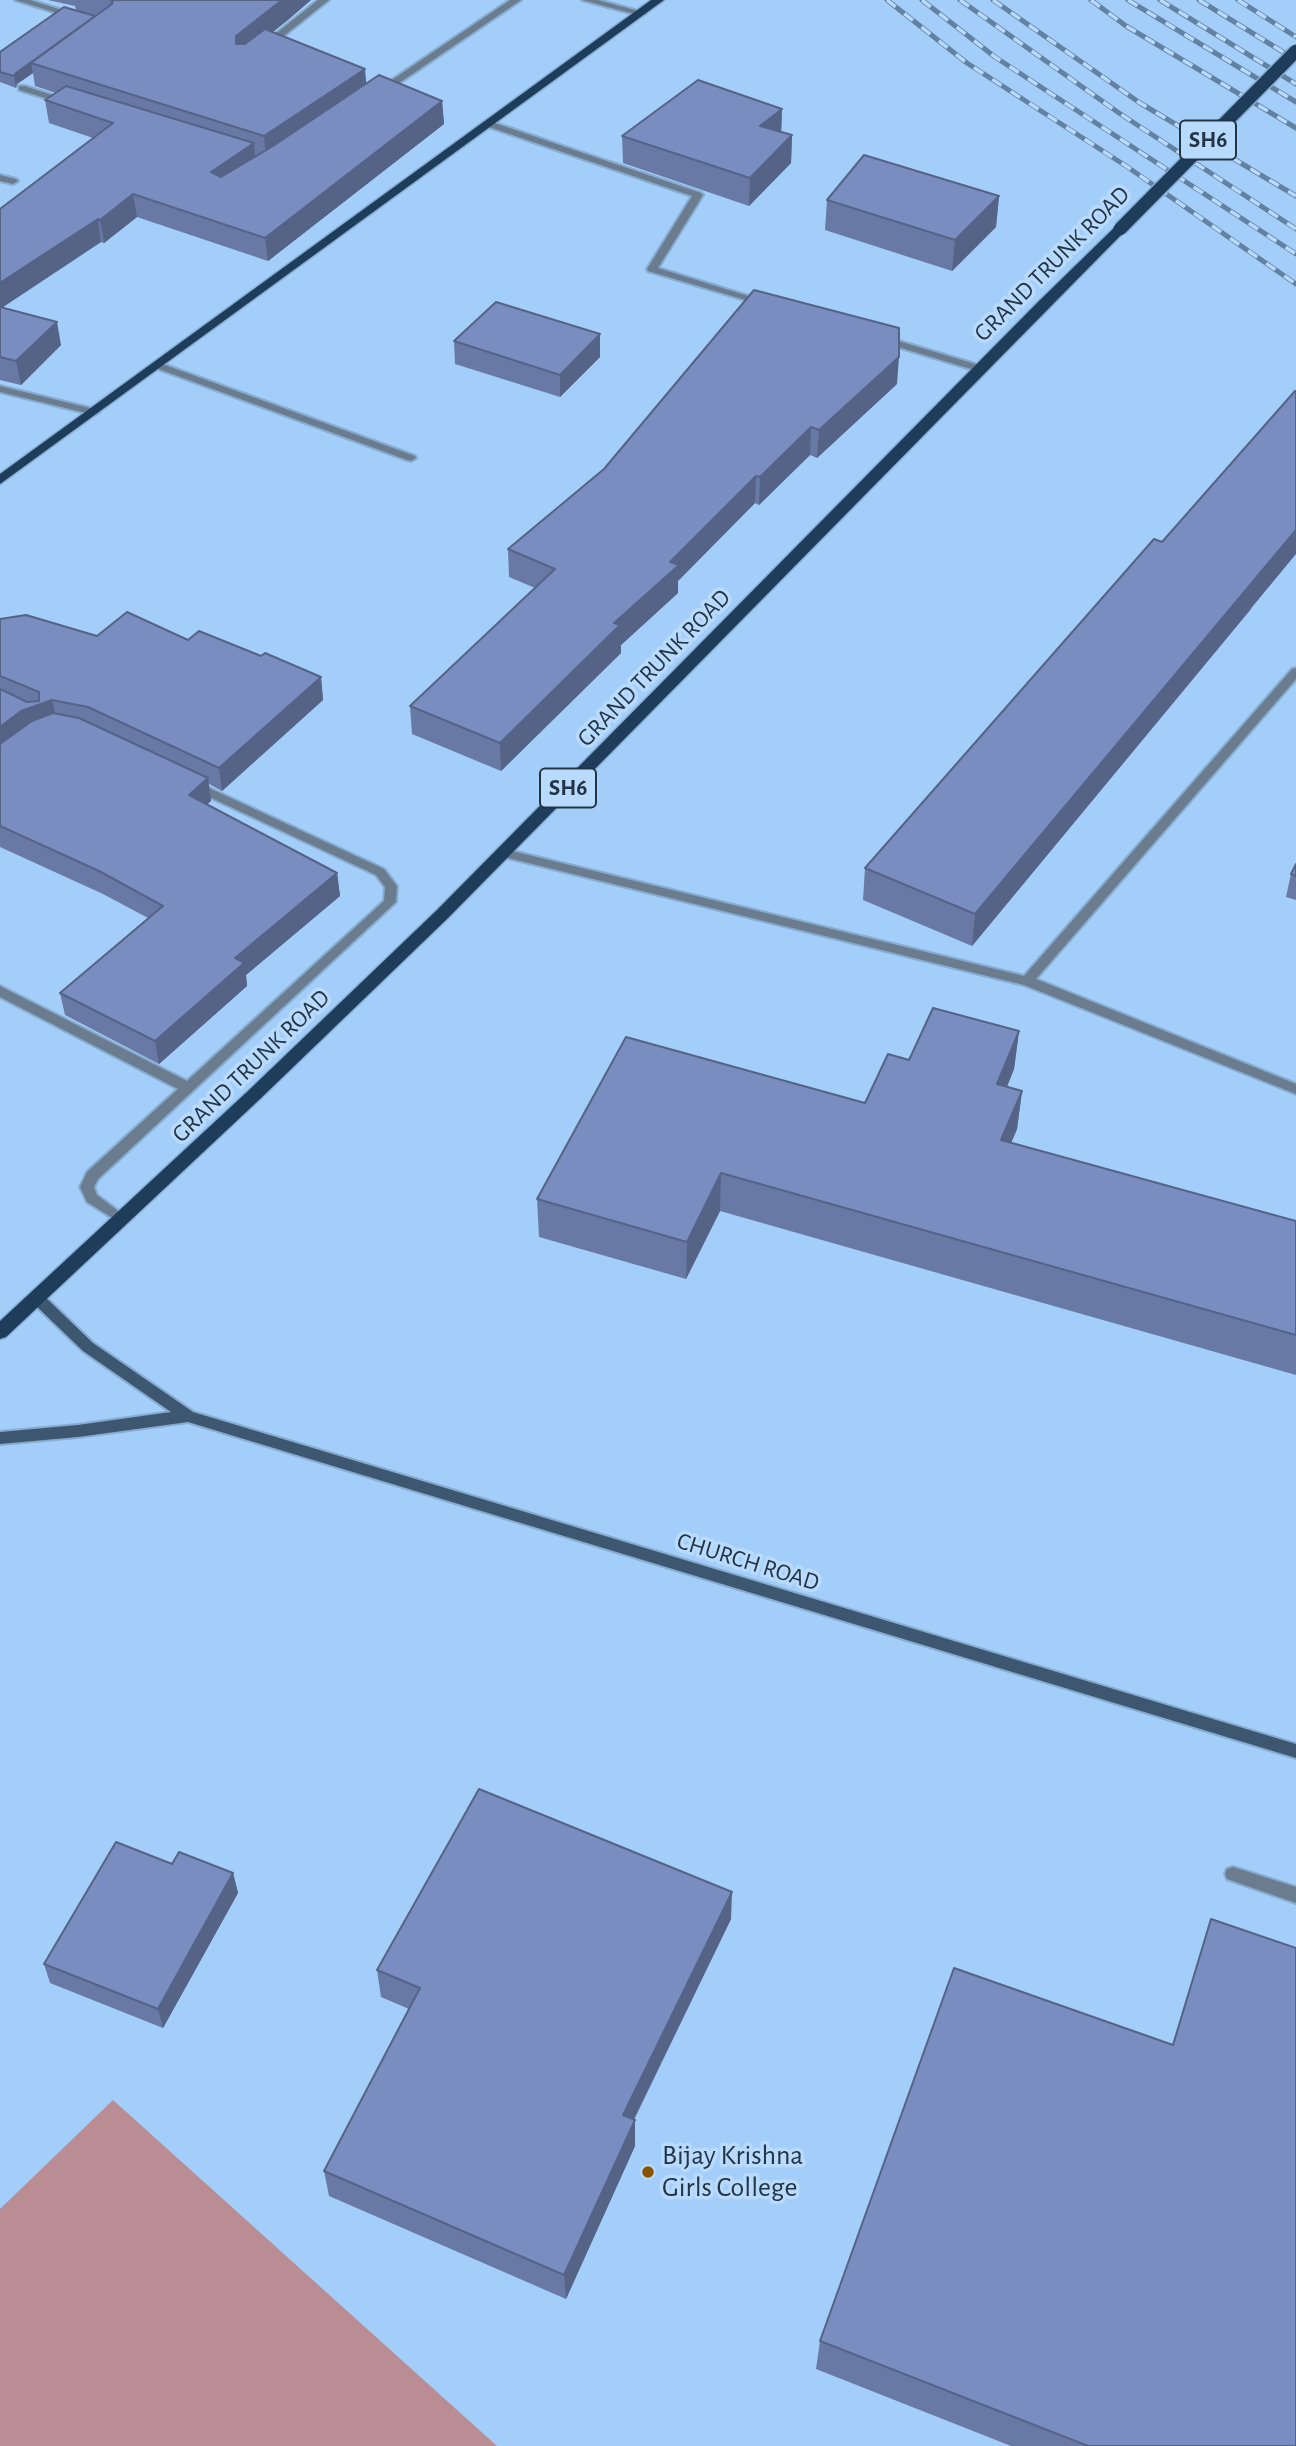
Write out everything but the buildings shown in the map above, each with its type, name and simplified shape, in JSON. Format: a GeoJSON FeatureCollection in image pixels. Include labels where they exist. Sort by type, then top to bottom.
{"type":"FeatureCollection","features":[{"type":"Feature","properties":{"kind":"main road"},"geometry":{"type":"LineString","coordinates":[[630,0],[641,13]]}},
{"type":"Feature","properties":{"kind":"main road"},"geometry":{"type":"LineString","coordinates":[[0,480],[658,0]]}},
{"type":"Feature","properties":{"kind":"main road","name":"GRAND TRUNK ROAD"},"geometry":{"type":"LineString","coordinates":[[0,1332],[122,1219],[504,853],[978,368],[1296,51]]}},
{"type":"Feature","properties":{"kind":"street"},"geometry":{"type":"LineString","coordinates":[[20,0],[83,18]]}},
{"type":"Feature","properties":{"kind":"street"},"geometry":{"type":"LineString","coordinates":[[254,55],[324,0]]}},
{"type":"Feature","properties":{"kind":"street"},"geometry":{"type":"LineString","coordinates":[[371,98],[516,0]]}},
{"type":"Feature","properties":{"kind":"street"},"geometry":{"type":"LineString","coordinates":[[587,0],[641,13]]}},
{"type":"Feature","properties":{"kind":"street"},"geometry":{"type":"LineString","coordinates":[[33,80],[22,88],[75,105]]}},
{"type":"Feature","properties":{"kind":"street"},"geometry":{"type":"LineString","coordinates":[[489,124],[698,195],[652,269],[782,308]]}},
{"type":"Feature","properties":{"kind":"street"},"geometry":{"type":"LineString","coordinates":[[0,178],[13,181]]}},
{"type":"Feature","properties":{"kind":"street"},"geometry":{"type":"LineString","coordinates":[[874,336],[978,368]]}},
{"type":"Feature","properties":{"kind":"street"},"geometry":{"type":"LineString","coordinates":[[157,365],[411,458]]}},
{"type":"Feature","properties":{"kind":"street"},"geometry":{"type":"LineString","coordinates":[[0,388],[94,412]]}},
{"type":"Feature","properties":{"kind":"street"},"geometry":{"type":"LineString","coordinates":[[1027,982],[1296,672]]}},
{"type":"Feature","properties":{"kind":"street"},"geometry":{"type":"LineString","coordinates":[[122,1219],[92,1198],[87,1187],[92,1176],[390,901],[391,886],[380,872],[185,781]]}},
{"type":"Feature","properties":{"kind":"street"},"geometry":{"type":"LineString","coordinates":[[504,853],[1027,982],[1296,1089]]}},
{"type":"Feature","properties":{"kind":"street"},"geometry":{"type":"LineString","coordinates":[[0,991],[188,1088]]}},
{"type":"Feature","properties":{"kind":"street"},"geometry":{"type":"LineString","coordinates":[[37,1298],[88,1347],[188,1416]]}},
{"type":"Feature","properties":{"kind":"street"},"geometry":{"type":"LineString","coordinates":[[0,1438],[78,1431],[188,1416]]}},
{"type":"Feature","properties":{"kind":"street","name":"CHURCH ROAD"},"geometry":{"type":"LineString","coordinates":[[188,1416],[1296,1751]]}},
{"type":"Feature","properties":{"kind":"street"},"geometry":{"type":"LineString","coordinates":[[1233,1874],[1296,1895]]}},
{"type":"Feature","properties":{"kind":"shaded area"},"geometry":{"type":"Polygon","coordinates":[[[113,2100],[497,2446],[0,2446],[0,2209],[113,2100]]]}},
{"type":"Feature","properties":{"kind":"railway"},"geometry":{"type":"LineString","coordinates":[[887,0],[967,63],[1126,166],[1296,284]]}},
{"type":"Feature","properties":{"kind":"railway"},"geometry":{"type":"LineString","coordinates":[[922,0],[995,57],[1296,254]]}},
{"type":"Feature","properties":{"kind":"railway"},"geometry":{"type":"LineString","coordinates":[[960,0],[1119,113],[1296,229]]}},
{"type":"Feature","properties":{"kind":"railway"},"geometry":{"type":"LineString","coordinates":[[993,0],[1140,103],[1296,196]]}},
{"type":"Feature","properties":{"kind":"railway"},"geometry":{"type":"LineString","coordinates":[[1091,0],[1126,26],[1296,128]]}},
{"type":"Feature","properties":{"kind":"railway"},"geometry":{"type":"LineString","coordinates":[[1128,0],[1296,102]]}},
{"type":"Feature","properties":{"kind":"railway"},"geometry":{"type":"LineString","coordinates":[[1160,0],[1296,84]]}},
{"type":"Feature","properties":{"kind":"railway"},"geometry":{"type":"LineString","coordinates":[[1199,0],[1296,60]]}},
{"type":"Feature","properties":{"kind":"railway"},"geometry":{"type":"LineString","coordinates":[[1238,0],[1296,37]]}},
{"type":"Feature","properties":{"kind":"place","name":"Bijay Krishna Girls College"},"geometry":{"type":"Point","coordinates":[648,2172]}}]}
